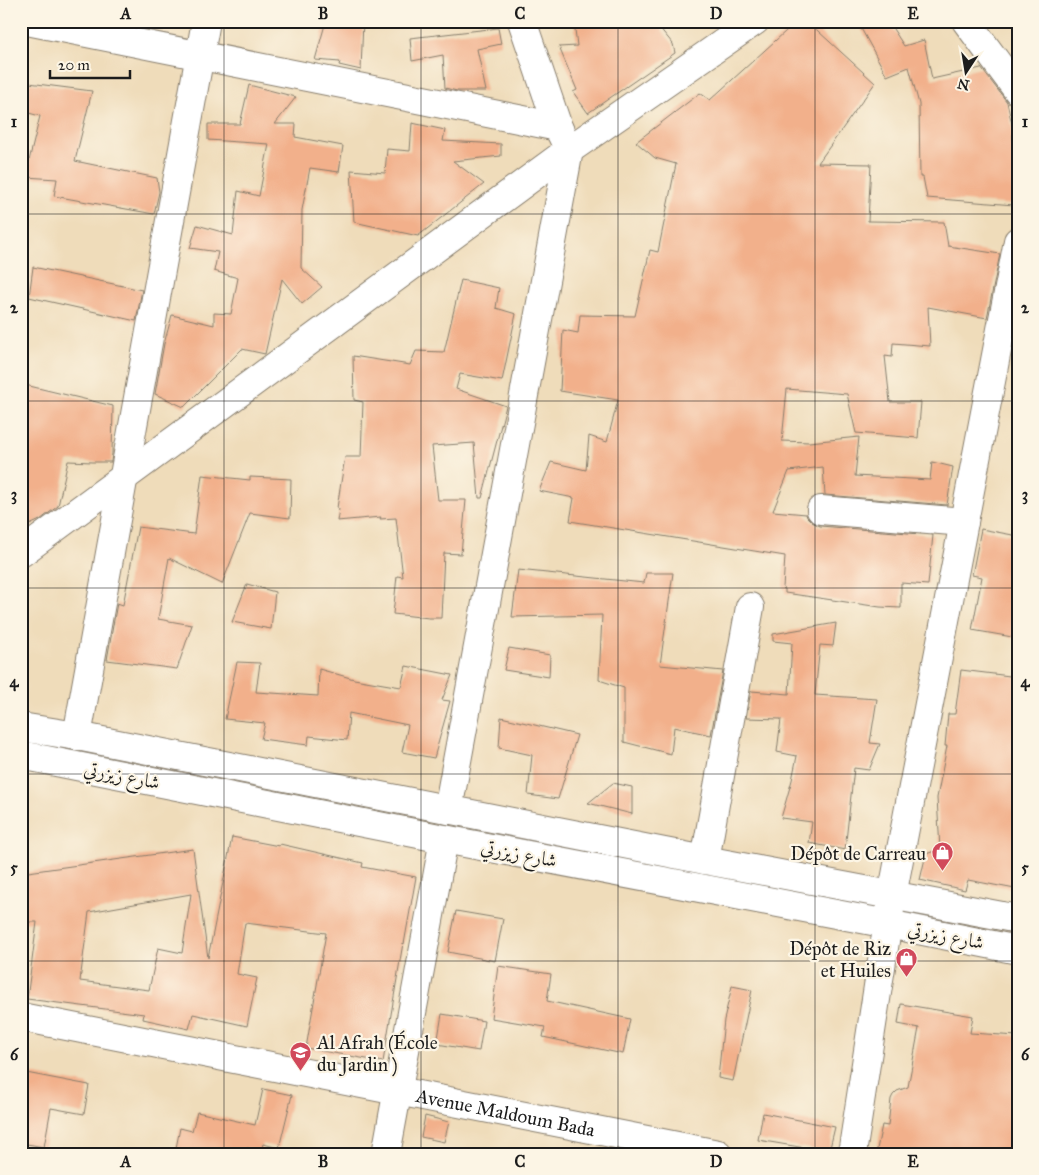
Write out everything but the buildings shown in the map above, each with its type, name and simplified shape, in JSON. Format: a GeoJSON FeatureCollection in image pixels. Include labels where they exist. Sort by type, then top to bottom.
{"type":"FeatureCollection","features":[{"type":"Feature","properties":{"kind":"street"},"geometry":{"type":"LineString","coordinates":[[27,21],[200,56],[563,138]]}},
{"type":"Feature","properties":{"kind":"street"},"geometry":{"type":"LineString","coordinates":[[78,736],[206,21]]}},
{"type":"Feature","properties":{"kind":"street"},"geometry":{"type":"LineString","coordinates":[[448,810],[563,138],[522,21]]}},
{"type":"Feature","properties":{"kind":"street"},"geometry":{"type":"LineString","coordinates":[[21,553],[125,477],[563,138],[755,21]]}},
{"type":"Feature","properties":{"kind":"street"},"geometry":{"type":"LineString","coordinates":[[966,21],[1018,90]]}},
{"type":"Feature","properties":{"kind":"street"},"geometry":{"type":"LineString","coordinates":[[852,1154],[892,896],[1018,241]]}},
{"type":"Feature","properties":{"kind":"street"},"geometry":{"type":"LineString","coordinates":[[821,510],[964,522]]}},
{"type":"Feature","properties":{"kind":"street"},"geometry":{"type":"LineString","coordinates":[[705,860],[750,607]]}},
{"type":"Feature","properties":{"kind":"street","name":"شارع زيزرتي"},"geometry":{"type":"LineString","coordinates":[[21,727],[78,736],[448,810],[1018,919]]}},
{"type":"Feature","properties":{"kind":"street","name":"شارع زيزرتي"},"geometry":{"type":"LineString","coordinates":[[21,754],[444,839],[1018,950]]}},
{"type":"Feature","properties":{"kind":"street"},"geometry":{"type":"LineString","coordinates":[[386,1154],[390,1089],[444,839]]}},
{"type":"Feature","properties":{"kind":"street","name":"Avenue Maldoum Bada"},"geometry":{"type":"LineString","coordinates":[[21,1017],[718,1154]]}},
{"type":"Feature","properties":{"kind":"place","name":"Dépôt de Carreau"},"geometry":{"type":"Point","coordinates":[942,872]}},
{"type":"Feature","properties":{"kind":"place","name":"Dépôt de Riz et Huiles"},"geometry":{"type":"Point","coordinates":[907,978]}},
{"type":"Feature","properties":{"kind":"place","name":"Al Afrah (École du Jardin )"},"geometry":{"type":"Point","coordinates":[301,1072]}}]}
